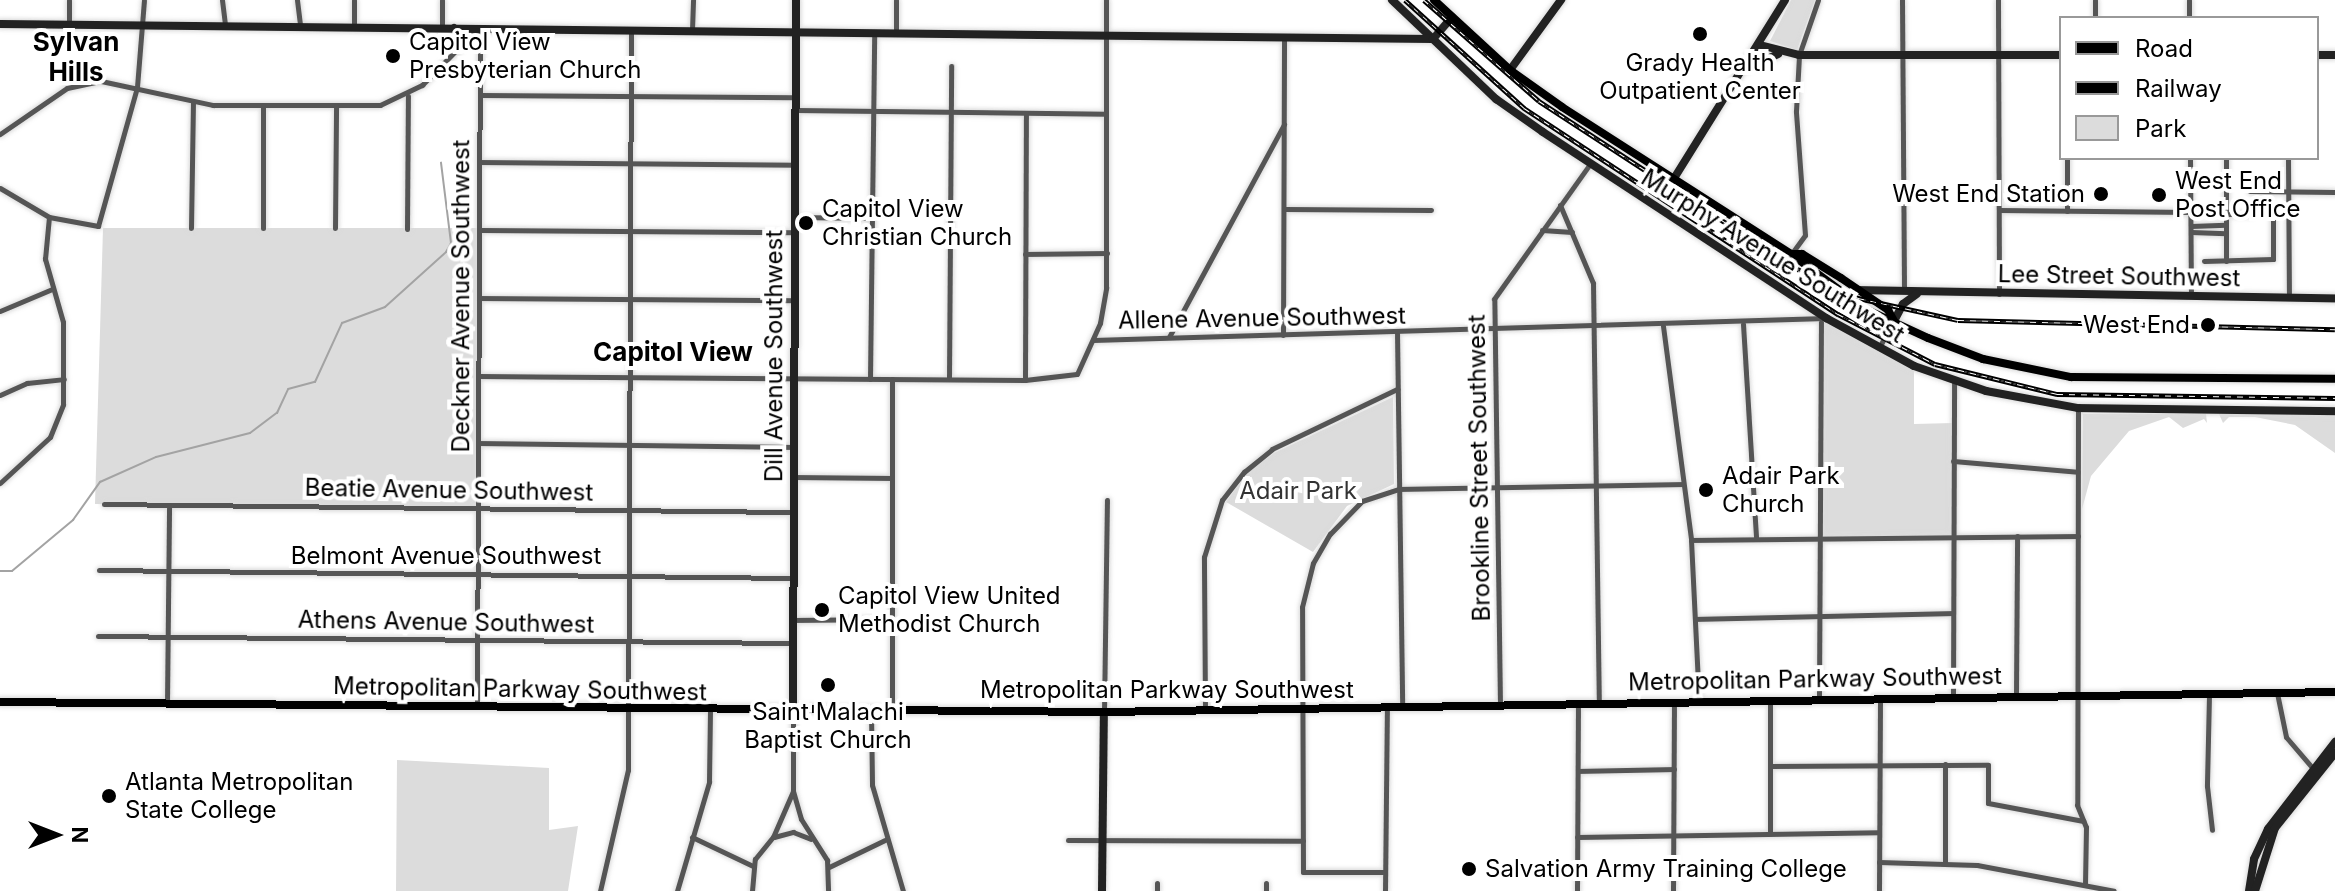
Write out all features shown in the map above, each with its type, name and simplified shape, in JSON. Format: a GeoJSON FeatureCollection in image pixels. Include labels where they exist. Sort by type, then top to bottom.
{"type":"FeatureCollection","features":[{"type":"Feature","properties":{"kind":"main road","name":"Dill Avenue Southwest"},"geometry":{"type":"LineString","coordinates":[[793,712],[796,0]]}},
{"type":"Feature","properties":{"kind":"main road","name":"Murphy Avenue Southwest"},"geometry":{"type":"LineString","coordinates":[[1392,0],[1496,99],[1824,320],[1878,349],[1954,382],[2078,408],[2335,411]]}},
{"type":"Feature","properties":{"kind":"main road"},"geometry":{"type":"LineString","coordinates":[[1510,70],[1561,0]]}},
{"type":"Feature","properties":{"kind":"main road"},"geometry":{"type":"LineString","coordinates":[[1673,180],[1760,45],[1785,0]]}},
{"type":"Feature","properties":{"kind":"main road"},"geometry":{"type":"LineString","coordinates":[[1437,1],[1510,70],[1576,117],[1791,254],[1829,286],[1894,321],[1971,355],[2058,376],[2335,379]]}},
{"type":"Feature","properties":{"kind":"main road"},"geometry":{"type":"LineString","coordinates":[[0,24],[1433,39],[1452,17]]}},
{"type":"Feature","properties":{"kind":"main road"},"geometry":{"type":"LineString","coordinates":[[453,28],[465,42]]}},
{"type":"Feature","properties":{"kind":"main road"},"geometry":{"type":"LineString","coordinates":[[1760,45],[1780,53],[1799,55],[2059,55]]}},
{"type":"Feature","properties":{"kind":"main road"},"geometry":{"type":"LineString","coordinates":[[1743,71],[1780,53]]}},
{"type":"Feature","properties":{"kind":"main road"},"geometry":{"type":"LineString","coordinates":[[1791,254],[1802,254],[1888,310],[1894,321]]}},
{"type":"Feature","properties":{"kind":"main road","name":"Lee Street Southwest"},"geometry":{"type":"LineString","coordinates":[[1857,290],[1904,289],[1917,294],[2335,298]]}},
{"type":"Feature","properties":{"kind":"main road"},"geometry":{"type":"LineString","coordinates":[[1894,321],[1903,304],[1917,294]]}},
{"type":"Feature","properties":{"kind":"main road","name":"Metropolitan Parkway Southwest"},"geometry":{"type":"LineString","coordinates":[[0,702],[793,712],[1104,712],[1880,696],[2335,692]]}},
{"type":"Feature","properties":{"kind":"main road"},"geometry":{"type":"LineString","coordinates":[[1102,891],[1104,712]]}},
{"type":"Feature","properties":{"kind":"main road"},"geometry":{"type":"LineString","coordinates":[[2252,891],[2268,829],[2316,771],[2335,742]]}},
{"type":"Feature","properties":{"kind":"main road"},"geometry":{"type":"LineString","coordinates":[[2316,771],[2335,753]]}},
{"type":"Feature","properties":{"kind":"street"},"geometry":{"type":"LineString","coordinates":[[69,0],[69,24]]}},
{"type":"Feature","properties":{"kind":"street"},"geometry":{"type":"LineString","coordinates":[[0,188],[49,217],[95,227],[137,87],[144,0]]}},
{"type":"Feature","properties":{"kind":"street"},"geometry":{"type":"LineString","coordinates":[[222,0],[225,26]]}},
{"type":"Feature","properties":{"kind":"street"},"geometry":{"type":"LineString","coordinates":[[297,0],[300,26]]}},
{"type":"Feature","properties":{"kind":"street"},"geometry":{"type":"LineString","coordinates":[[354,0],[354,27]]}},
{"type":"Feature","properties":{"kind":"street"},"geometry":{"type":"LineString","coordinates":[[442,0],[442,28]]}},
{"type":"Feature","properties":{"kind":"street"},"geometry":{"type":"LineString","coordinates":[[692,30],[693,0]]}},
{"type":"Feature","properties":{"kind":"street"},"geometry":{"type":"LineString","coordinates":[[896,0],[896,33]]}},
{"type":"Feature","properties":{"kind":"street"},"geometry":{"type":"LineString","coordinates":[[1093,340],[1105,301],[1107,253],[1106,0]]}},
{"type":"Feature","properties":{"kind":"street"},"geometry":{"type":"LineString","coordinates":[[1791,254],[1805,235],[1796,111],[1799,55],[1818,0]]}},
{"type":"Feature","properties":{"kind":"street"},"geometry":{"type":"LineString","coordinates":[[1902,0],[1904,289]]}},
{"type":"Feature","properties":{"kind":"street"},"geometry":{"type":"LineString","coordinates":[[1998,0],[1999,295]]}},
{"type":"Feature","properties":{"kind":"street"},"geometry":{"type":"LineString","coordinates":[[0,134],[67,88],[101,81],[137,87],[193,103],[380,105],[408,96],[480,28]]}},
{"type":"Feature","properties":{"kind":"street","name":"Deckner Avenue Southwest"},"geometry":{"type":"LineString","coordinates":[[477,708],[480,28]]}},
{"type":"Feature","properties":{"kind":"street"},"geometry":{"type":"LineString","coordinates":[[600,891],[626,785],[631,29]]}},
{"type":"Feature","properties":{"kind":"street"},"geometry":{"type":"LineString","coordinates":[[870,379],[874,32]]}},
{"type":"Feature","properties":{"kind":"street"},"geometry":{"type":"LineString","coordinates":[[1283,335],[1284,39]]}},
{"type":"Feature","properties":{"kind":"street"},"geometry":{"type":"LineString","coordinates":[[465,42],[480,51]]}},
{"type":"Feature","properties":{"kind":"street"},"geometry":{"type":"LineString","coordinates":[[949,379],[951,66]]}},
{"type":"Feature","properties":{"kind":"street"},"geometry":{"type":"LineString","coordinates":[[480,95],[795,97]]}},
{"type":"Feature","properties":{"kind":"street"},"geometry":{"type":"LineString","coordinates":[[407,229],[408,96]]}},
{"type":"Feature","properties":{"kind":"street"},"geometry":{"type":"LineString","coordinates":[[191,228],[193,103]]}},
{"type":"Feature","properties":{"kind":"street"},"geometry":{"type":"LineString","coordinates":[[263,105],[263,228]]}},
{"type":"Feature","properties":{"kind":"street"},"geometry":{"type":"LineString","coordinates":[[335,228],[336,106]]}},
{"type":"Feature","properties":{"kind":"street"},"geometry":{"type":"LineString","coordinates":[[795,110],[1106,114]]}},
{"type":"Feature","properties":{"kind":"street"},"geometry":{"type":"LineString","coordinates":[[1025,380],[1026,113]]}},
{"type":"Feature","properties":{"kind":"street"},"geometry":{"type":"LineString","coordinates":[[1168,338],[1284,124]]}},
{"type":"Feature","properties":{"kind":"street"},"geometry":{"type":"LineString","coordinates":[[2067,160],[2067,211]]}},
{"type":"Feature","properties":{"kind":"street"},"geometry":{"type":"LineString","coordinates":[[2190,160],[2191,296]]}},
{"type":"Feature","properties":{"kind":"street"},"geometry":{"type":"LineString","coordinates":[[2226,160],[2226,261]]}},
{"type":"Feature","properties":{"kind":"street"},"geometry":{"type":"LineString","coordinates":[[2288,160],[2289,297]]}},
{"type":"Feature","properties":{"kind":"street"},"geometry":{"type":"LineString","coordinates":[[480,162],[795,165]]}},
{"type":"Feature","properties":{"kind":"street","name":"Brookline Street Southwest"},"geometry":{"type":"LineString","coordinates":[[1500,706],[1496,293],[1590,164]]}},
{"type":"Feature","properties":{"kind":"street"},"geometry":{"type":"LineString","coordinates":[[2250,191],[2335,192]]}},
{"type":"Feature","properties":{"kind":"street"},"geometry":{"type":"LineString","coordinates":[[1560,205],[1592,274],[1599,703]]}},
{"type":"Feature","properties":{"kind":"street"},"geometry":{"type":"LineString","coordinates":[[2204,261],[2272,261],[2273,206],[2261,206],[2250,214],[2227,214]]}},
{"type":"Feature","properties":{"kind":"street"},"geometry":{"type":"LineString","coordinates":[[1284,209],[1431,210]]}},
{"type":"Feature","properties":{"kind":"street"},"geometry":{"type":"LineString","coordinates":[[1999,210],[2191,212]]}},
{"type":"Feature","properties":{"kind":"street"},"geometry":{"type":"LineString","coordinates":[[0,483],[50,437],[61,413],[63,322],[45,259],[49,217]]}},
{"type":"Feature","properties":{"kind":"street"},"geometry":{"type":"LineString","coordinates":[[795,217],[872,218]]}},
{"type":"Feature","properties":{"kind":"street"},"geometry":{"type":"LineString","coordinates":[[2191,229],[2226,225]]}},
{"type":"Feature","properties":{"kind":"street"},"geometry":{"type":"LineString","coordinates":[[2191,229],[2226,233]]}},
{"type":"Feature","properties":{"kind":"street"},"geometry":{"type":"LineString","coordinates":[[479,230],[795,232]]}},
{"type":"Feature","properties":{"kind":"street"},"geometry":{"type":"LineString","coordinates":[[1541,230],[1573,232]]}},
{"type":"Feature","properties":{"kind":"street"},"geometry":{"type":"LineString","coordinates":[[1025,254],[1107,253]]}},
{"type":"Feature","properties":{"kind":"street"},"geometry":{"type":"LineString","coordinates":[[0,311],[52,289]]}},
{"type":"Feature","properties":{"kind":"street"},"geometry":{"type":"LineString","coordinates":[[479,298],[794,300]]}},
{"type":"Feature","properties":{"kind":"street"},"geometry":{"type":"LineString","coordinates":[[1819,697],[1824,320]]}},
{"type":"Feature","properties":{"kind":"street","name":"Allene Avenue Southwest"},"geometry":{"type":"LineString","coordinates":[[478,376],[1025,380],[1077,374],[1093,340],[1824,320]]}},
{"type":"Feature","properties":{"kind":"street"},"geometry":{"type":"LineString","coordinates":[[1878,349],[1894,321]]}},
{"type":"Feature","properties":{"kind":"street"},"geometry":{"type":"LineString","coordinates":[[1743,324],[1756,539]]}},
{"type":"Feature","properties":{"kind":"street"},"geometry":{"type":"LineString","coordinates":[[1663,326],[1691,540],[1699,701]]}},
{"type":"Feature","properties":{"kind":"street"},"geometry":{"type":"LineString","coordinates":[[1397,332],[1402,707]]}},
{"type":"Feature","properties":{"kind":"street"},"geometry":{"type":"LineString","coordinates":[[0,395],[27,383],[64,379]]}},
{"type":"Feature","properties":{"kind":"street"},"geometry":{"type":"LineString","coordinates":[[892,379],[892,711]]}},
{"type":"Feature","properties":{"kind":"street"},"geometry":{"type":"LineString","coordinates":[[1953,695],[1954,382]]}},
{"type":"Feature","properties":{"kind":"street"},"geometry":{"type":"LineString","coordinates":[[1205,710],[1204,557],[1222,500],[1244,472],[1272,449],[1397,389]]}},
{"type":"Feature","properties":{"kind":"street"},"geometry":{"type":"LineString","coordinates":[[2078,408],[2077,805],[2083,821],[2089,888]]}},
{"type":"Feature","properties":{"kind":"street"},"geometry":{"type":"LineString","coordinates":[[479,443],[794,447]]}},
{"type":"Feature","properties":{"kind":"street"},"geometry":{"type":"LineString","coordinates":[[1953,461],[2078,472]]}},
{"type":"Feature","properties":{"kind":"street"},"geometry":{"type":"LineString","coordinates":[[794,477],[892,478]]}},
{"type":"Feature","properties":{"kind":"street"},"geometry":{"type":"LineString","coordinates":[[1385,872],[1303,872],[1302,607],[1313,563],[1352,509],[1374,495],[1399,489],[1683,484]]}},
{"type":"Feature","properties":{"kind":"street"},"geometry":{"type":"LineString","coordinates":[[1104,712],[1107,500]]}},
{"type":"Feature","properties":{"kind":"street","name":"Beatie Avenue Southwest"},"geometry":{"type":"LineString","coordinates":[[104,504],[793,512]]}},
{"type":"Feature","properties":{"kind":"street"},"geometry":{"type":"LineString","coordinates":[[167,704],[169,505]]}},
{"type":"Feature","properties":{"kind":"street"},"geometry":{"type":"LineString","coordinates":[[2016,695],[2017,536]]}},
{"type":"Feature","properties":{"kind":"street"},"geometry":{"type":"LineString","coordinates":[[1691,540],[2078,536]]}},
{"type":"Feature","properties":{"kind":"street","name":"Belmont Avenue Southwest"},"geometry":{"type":"LineString","coordinates":[[99,570],[793,578]]}},
{"type":"Feature","properties":{"kind":"street"},"geometry":{"type":"LineString","coordinates":[[1695,619],[1953,613]]}},
{"type":"Feature","properties":{"kind":"street"},"geometry":{"type":"LineString","coordinates":[[793,620],[892,619]]}},
{"type":"Feature","properties":{"kind":"street","name":"Athens Avenue Southwest"},"geometry":{"type":"LineString","coordinates":[[98,636],[793,643]]}},
{"type":"Feature","properties":{"kind":"street"},"geometry":{"type":"LineString","coordinates":[[2209,693],[2207,786],[2212,830]]}},
{"type":"Feature","properties":{"kind":"street"},"geometry":{"type":"LineString","coordinates":[[2277,693],[2286,737],[2316,771]]}},
{"type":"Feature","properties":{"kind":"street"},"geometry":{"type":"LineString","coordinates":[[1879,891],[1880,696]]}},
{"type":"Feature","properties":{"kind":"street"},"geometry":{"type":"LineString","coordinates":[[1770,699],[1770,833]]}},
{"type":"Feature","properties":{"kind":"street"},"geometry":{"type":"LineString","coordinates":[[1673,891],[1674,702]]}},
{"type":"Feature","properties":{"kind":"street"},"geometry":{"type":"LineString","coordinates":[[1577,891],[1578,704]]}},
{"type":"Feature","properties":{"kind":"street"},"geometry":{"type":"LineString","coordinates":[[1385,891],[1387,708]]}},
{"type":"Feature","properties":{"kind":"street"},"geometry":{"type":"LineString","coordinates":[[677,891],[709,782],[710,711]]}},
{"type":"Feature","properties":{"kind":"street"},"geometry":{"type":"LineString","coordinates":[[793,712],[793,791],[801,819],[829,867],[828,891]]}},
{"type":"Feature","properties":{"kind":"street"},"geometry":{"type":"LineString","coordinates":[[871,712],[872,785],[885,840],[903,891]]}},
{"type":"Feature","properties":{"kind":"street"},"geometry":{"type":"LineString","coordinates":[[1770,766],[1880,763],[1988,765],[1988,803],[2083,821]]}},
{"type":"Feature","properties":{"kind":"street"},"geometry":{"type":"LineString","coordinates":[[1945,764],[1945,863]]}},
{"type":"Feature","properties":{"kind":"street"},"geometry":{"type":"LineString","coordinates":[[1578,771],[1674,769]]}},
{"type":"Feature","properties":{"kind":"street"},"geometry":{"type":"LineString","coordinates":[[752,891],[753,866],[773,837],[793,791]]}},
{"type":"Feature","properties":{"kind":"street"},"geometry":{"type":"LineString","coordinates":[[773,837],[793,832],[815,841]]}},
{"type":"Feature","properties":{"kind":"street"},"geometry":{"type":"LineString","coordinates":[[1577,837],[1879,832]]}},
{"type":"Feature","properties":{"kind":"street"},"geometry":{"type":"LineString","coordinates":[[692,837],[753,866]]}},
{"type":"Feature","properties":{"kind":"street"},"geometry":{"type":"LineString","coordinates":[[829,867],[885,840]]}},
{"type":"Feature","properties":{"kind":"street"},"geometry":{"type":"LineString","coordinates":[[1068,840],[1303,841]]}},
{"type":"Feature","properties":{"kind":"street"},"geometry":{"type":"LineString","coordinates":[[1879,862],[1945,863],[2114,891]]}},
{"type":"Feature","properties":{"kind":"street"},"geometry":{"type":"LineString","coordinates":[[1157,883],[1157,891]]}},
{"type":"Feature","properties":{"kind":"street"},"geometry":{"type":"LineString","coordinates":[[1266,883],[1266,891]]}},
{"type":"Feature","properties":{"kind":"green space"},"geometry":{"type":"Polygon","coordinates":[[[1791,0],[1815,0],[1797,50],[1770,41],[1791,0]]]}},
{"type":"Feature","properties":{"kind":"green space"},"geometry":{"type":"Polygon","coordinates":[[[103,228],[480,228],[476,510],[95,504],[103,228]]]}},
{"type":"Feature","properties":{"kind":"green space"},"geometry":{"type":"Polygon","coordinates":[[[1826,318],[1914,366],[1914,424],[1953,423],[1953,537],[1819,539],[1821,322],[1826,318]]]}},
{"type":"Feature","properties":{"kind":"green space","name":"Adair Park"},"geometry":{"type":"Polygon","coordinates":[[[1393,397],[1394,484],[1347,506],[1313,552],[1226,502],[1247,473],[1274,453],[1393,397]]]}},
{"type":"Feature","properties":{"kind":"green space"},"geometry":{"type":"Polygon","coordinates":[[[2083,414],[2206,414],[2207,423],[2204,419],[2183,428],[2169,417],[2129,431],[2091,476],[2082,509],[2083,414]]]}},
{"type":"Feature","properties":{"kind":"green space"},"geometry":{"type":"Polygon","coordinates":[[[2219,414],[2335,414],[2335,453],[2295,425],[2255,417],[2229,417],[2223,423],[2219,414]]]}},
{"type":"Feature","properties":{"kind":"green space"},"geometry":{"type":"Polygon","coordinates":[[[397,760],[549,768],[549,830],[578,826],[568,891],[396,891],[397,760]]]}},
{"type":"Feature","properties":{"kind":"waterway"},"geometry":{"type":"LineString","coordinates":[[0,571],[12,571],[73,520],[100,482],[156,457],[250,433],[277,413],[288,389],[315,382],[342,323],[385,307],[446,252],[451,243],[441,163]]}},
{"type":"Feature","properties":{"kind":"railway"},"geometry":{"type":"LineString","coordinates":[[1405,0],[1524,108],[1838,314],[1935,364],[2057,394],[2335,398]]}},
{"type":"Feature","properties":{"kind":"railway"},"geometry":{"type":"LineString","coordinates":[[1424,0],[1539,101],[1778,257]]}},
{"type":"Feature","properties":{"kind":"railway"},"geometry":{"type":"LineString","coordinates":[[1768,255],[1858,298],[1958,320],[2335,329]]}},
{"type":"Feature","properties":{"kind":"place","name":"Grady Health Outpatient Center"},"geometry":{"type":"Point","coordinates":[1700,34]}},
{"type":"Feature","properties":{"kind":"place","name":"Capitol View Presbyterian Church"},"geometry":{"type":"Point","coordinates":[393,56]}},
{"type":"Feature","properties":{"kind":"place","name":"West End Station"},"geometry":{"type":"Point","coordinates":[2101,194]}},
{"type":"Feature","properties":{"kind":"place","name":"West End Post Office"},"geometry":{"type":"Point","coordinates":[2159,195]}},
{"type":"Feature","properties":{"kind":"place","name":"Capitol View Christian Church"},"geometry":{"type":"Point","coordinates":[806,223]}},
{"type":"Feature","properties":{"kind":"place","name":"West End"},"geometry":{"type":"Point","coordinates":[2208,325]}},
{"type":"Feature","properties":{"kind":"place","name":"Adair Park Church"},"geometry":{"type":"Point","coordinates":[1706,490]}},
{"type":"Feature","properties":{"kind":"place","name":"Capitol View United Methodist Church"},"geometry":{"type":"Point","coordinates":[822,610]}},
{"type":"Feature","properties":{"kind":"place","name":"Saint Malachi Baptist Church"},"geometry":{"type":"Point","coordinates":[828,685]}},
{"type":"Feature","properties":{"kind":"place","name":"Atlanta Metropolitan State College"},"geometry":{"type":"Point","coordinates":[109,796]}},
{"type":"Feature","properties":{"kind":"place","name":"Salvation Army Training College"},"geometry":{"type":"Point","coordinates":[1469,869]}},
{"type":"Feature","properties":{"kind":"district","name":"Sylvan Hills"},"geometry":{"type":"Point","coordinates":[76,57]}},
{"type":"Feature","properties":{"kind":"district","name":"Capitol View"},"geometry":{"type":"Point","coordinates":[673,352]}}]}
